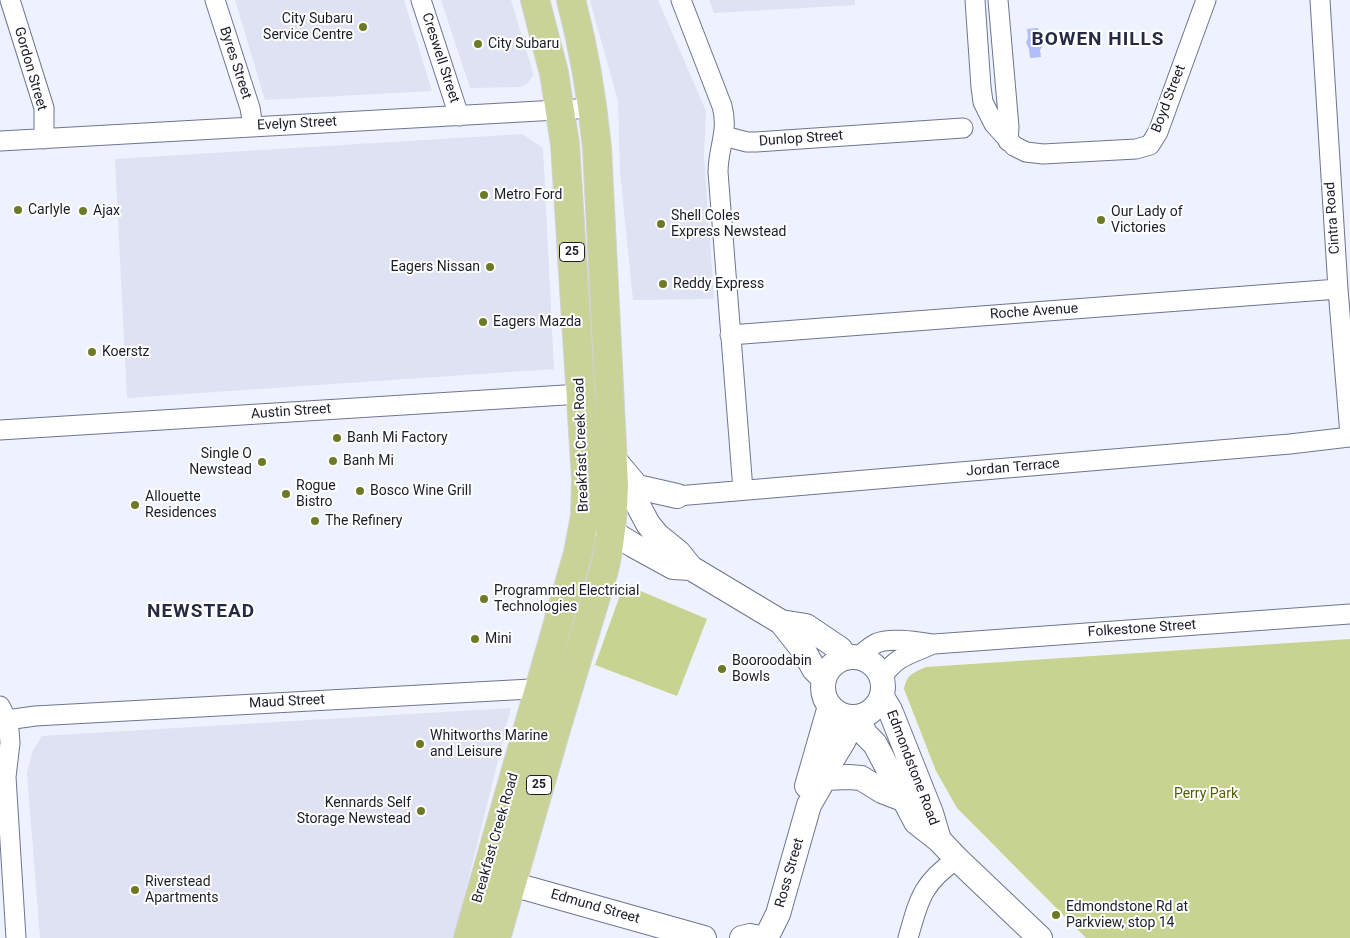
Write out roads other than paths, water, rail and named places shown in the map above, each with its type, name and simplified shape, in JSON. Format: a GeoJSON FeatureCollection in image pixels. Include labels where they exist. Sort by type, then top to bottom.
{"type":"FeatureCollection","features":[{"type":"Feature","properties":{"kind":"main road","name":"Breakfast Creek Road"},"geometry":{"type":"LineString","coordinates":[[468,938],[578,553],[585,516],[586,479],[566,150],[550,57],[535,0]]}},
{"type":"Feature","properties":{"kind":"main road","name":"Breakfast Creek Road"},"geometry":{"type":"LineString","coordinates":[[496,938],[568,687],[604,570],[612,533],[614,510],[601,216],[593,108],[582,43],[571,0]]}},
{"type":"Feature","properties":{"kind":"street","name":"Gordon Street"},"geometry":{"type":"LineString","coordinates":[[10,0],[44,108],[44,139]]}},
{"type":"Feature","properties":{"kind":"street","name":"Byres Street"},"geometry":{"type":"LineString","coordinates":[[215,0],[250,108],[253,126]]}},
{"type":"Feature","properties":{"kind":"street","name":"Creswell Street"},"geometry":{"type":"LineString","coordinates":[[421,0],[459,116]]}},
{"type":"Feature","properties":{"kind":"street"},"geometry":{"type":"LineString","coordinates":[[681,0],[722,106],[725,121],[718,172],[742,490]]}},
{"type":"Feature","properties":{"kind":"street","name":"Boyd Street"},"geometry":{"type":"LineString","coordinates":[[975,0],[983,102],[994,124],[1008,141],[1018,149],[1034,154],[1136,149],[1150,145],[1158,132],[1206,0]]}},
{"type":"Feature","properties":{"kind":"street"},"geometry":{"type":"LineString","coordinates":[[998,0],[1009,127],[1008,141]]}},
{"type":"Feature","properties":{"kind":"street","name":"Cintra Road"},"geometry":{"type":"LineString","coordinates":[[1320,0],[1338,289],[1350,436]]}},
{"type":"Feature","properties":{"kind":"street","name":"Evelyn Street"},"geometry":{"type":"LineString","coordinates":[[0,142],[593,108]]}},
{"type":"Feature","properties":{"kind":"street","name":"Dunlop Street"},"geometry":{"type":"LineString","coordinates":[[724,136],[747,142],[756,142],[963,128]]}},
{"type":"Feature","properties":{"kind":"street","name":"Roche Avenue"},"geometry":{"type":"LineString","coordinates":[[730,335],[1338,289]]}},
{"type":"Feature","properties":{"kind":"street","name":"Austin Street"},"geometry":{"type":"LineString","coordinates":[[0,430],[581,394]]}},
{"type":"Feature","properties":{"kind":"street","name":"Jordan Terrace"},"geometry":{"type":"LineString","coordinates":[[676,496],[1290,444],[1350,436]]}},
{"type":"Feature","properties":{"kind":"street"},"geometry":{"type":"LineString","coordinates":[[612,457],[633,482],[638,505],[648,524],[657,535],[679,553],[691,568],[782,622],[804,650],[814,669],[824,679]]}},
{"type":"Feature","properties":{"kind":"street"},"geometry":{"type":"LineString","coordinates":[[634,486],[676,496]]}},
{"type":"Feature","properties":{"kind":"street"},"geometry":{"type":"LineString","coordinates":[[585,516],[673,567],[691,568]]}},
{"type":"Feature","properties":{"kind":"street","name":"Folkestone Street"},"geometry":{"type":"LineString","coordinates":[[852,658],[882,641],[914,641],[934,644],[1350,614]]}},
{"type":"Feature","properties":{"kind":"street"},"geometry":{"type":"LineString","coordinates":[[782,622],[806,626],[852,658],[872,664],[882,687],[873,710],[866,715],[856,717],[844,716],[830,706],[825,698],[823,688],[824,679],[829,669],[836,662],[852,658]]}},
{"type":"Feature","properties":{"kind":"street","name":"Folkestone Street"},"geometry":{"type":"LineString","coordinates":[[882,687],[891,665],[899,659],[934,644]]}},
{"type":"Feature","properties":{"kind":"street","name":"Maud Street"},"geometry":{"type":"LineString","coordinates":[[4,713],[44,715],[568,687]]}},
{"type":"Feature","properties":{"kind":"street","name":"Edmondstone Road"},"geometry":{"type":"LineString","coordinates":[[882,687],[931,813],[939,840]]}},
{"type":"Feature","properties":{"kind":"street","name":"Ross Street"},"geometry":{"type":"LineString","coordinates":[[809,805],[807,784],[830,706]]}},
{"type":"Feature","properties":{"kind":"street"},"geometry":{"type":"LineString","coordinates":[[4,713],[10,743],[6,777],[16,938]]}},
{"type":"Feature","properties":{"kind":"street","name":"Edmondstone Road"},"geometry":{"type":"LineString","coordinates":[[856,717],[866,734],[875,744],[916,822],[939,840],[1040,938]]}},
{"type":"Feature","properties":{"kind":"street","name":"Ross Street"},"geometry":{"type":"LineString","coordinates":[[766,938],[778,914],[809,805],[856,717]]}},
{"type":"Feature","properties":{"kind":"street"},"geometry":{"type":"LineString","coordinates":[[823,778],[861,778],[882,791],[903,799]]}},
{"type":"Feature","properties":{"kind":"street"},"geometry":{"type":"LineString","coordinates":[[908,938],[920,900],[927,886],[938,872],[957,859]]}},
{"type":"Feature","properties":{"kind":"street","name":"Edmund Street"},"geometry":{"type":"LineString","coordinates":[[485,877],[704,938]]}},
{"type":"Feature","properties":{"kind":"street"},"geometry":{"type":"LineString","coordinates":[[742,938],[750,936],[761,938]]}},
{"type":"Feature","properties":{"kind":"water"},"geometry":{"type":"Polygon","coordinates":[[[1038,28],[1044,42],[1040,50],[1041,57],[1030,58],[1026,42],[1028,38],[1027,29],[1038,28]]]}},
{"type":"Feature","properties":{"kind":"place","name":"City Subaru Service Centre"},"geometry":{"type":"Point","coordinates":[363,27]}},
{"type":"Feature","properties":{"kind":"place","name":"City Subaru"},"geometry":{"type":"Point","coordinates":[478,44]}},
{"type":"Feature","properties":{"kind":"place","name":"Metro Ford"},"geometry":{"type":"Point","coordinates":[484,195]}},
{"type":"Feature","properties":{"kind":"place","name":"Carlyle"},"geometry":{"type":"Point","coordinates":[18,210]}},
{"type":"Feature","properties":{"kind":"place","name":"Ajax"},"geometry":{"type":"Point","coordinates":[83,211]}},
{"type":"Feature","properties":{"kind":"place","name":"Our Lady of Victories"},"geometry":{"type":"Point","coordinates":[1101,220]}},
{"type":"Feature","properties":{"kind":"place","name":"Shell Coles Express Newstead"},"geometry":{"type":"Point","coordinates":[661,224]}},
{"type":"Feature","properties":{"kind":"place","name":"Eagers Nissan"},"geometry":{"type":"Point","coordinates":[490,267]}},
{"type":"Feature","properties":{"kind":"place","name":"Reddy Express"},"geometry":{"type":"Point","coordinates":[663,284]}},
{"type":"Feature","properties":{"kind":"place","name":"Eagers Mazda"},"geometry":{"type":"Point","coordinates":[483,322]}},
{"type":"Feature","properties":{"kind":"place","name":"Koerstz"},"geometry":{"type":"Point","coordinates":[92,352]}},
{"type":"Feature","properties":{"kind":"place","name":"Banh Mi Factory"},"geometry":{"type":"Point","coordinates":[337,438]}},
{"type":"Feature","properties":{"kind":"place","name":"Banh Mi"},"geometry":{"type":"Point","coordinates":[333,461]}},
{"type":"Feature","properties":{"kind":"place","name":"Single O Newstead"},"geometry":{"type":"Point","coordinates":[262,462]}},
{"type":"Feature","properties":{"kind":"place","name":"Bosco Wine Grill"},"geometry":{"type":"Point","coordinates":[360,491]}},
{"type":"Feature","properties":{"kind":"place","name":"Rogue Bistro"},"geometry":{"type":"Point","coordinates":[286,494]}},
{"type":"Feature","properties":{"kind":"place","name":"Allouette Residences"},"geometry":{"type":"Point","coordinates":[135,505]}},
{"type":"Feature","properties":{"kind":"place","name":"The Refinery"},"geometry":{"type":"Point","coordinates":[315,521]}},
{"type":"Feature","properties":{"kind":"place","name":"Programmed Electricial Technologies"},"geometry":{"type":"Point","coordinates":[484,599]}},
{"type":"Feature","properties":{"kind":"place","name":"Mini"},"geometry":{"type":"Point","coordinates":[475,639]}},
{"type":"Feature","properties":{"kind":"place","name":"Booroodabin Bowls"},"geometry":{"type":"Point","coordinates":[722,669]}},
{"type":"Feature","properties":{"kind":"place","name":"Whitworths Marine and Leisure"},"geometry":{"type":"Point","coordinates":[420,744]}},
{"type":"Feature","properties":{"kind":"place","name":"Kennards Self Storage Newstead"},"geometry":{"type":"Point","coordinates":[421,811]}},
{"type":"Feature","properties":{"kind":"place","name":"Riverstead Apartments"},"geometry":{"type":"Point","coordinates":[135,890]}},
{"type":"Feature","properties":{"kind":"place","name":"Edmondstone Rd at Parkview, stop 14"},"geometry":{"type":"Point","coordinates":[1056,915]}},
{"type":"Feature","properties":{"kind":"district","name":"BOWEN HILLS"},"geometry":{"type":"Point","coordinates":[1098,40]}},
{"type":"Feature","properties":{"kind":"district","name":"NEWSTEAD"},"geometry":{"type":"Point","coordinates":[201,612]}},
{"type":"Feature","properties":{"kind":"park label","name":"Perry Park"},"geometry":{"type":"Point","coordinates":[1206,794]}}]}
